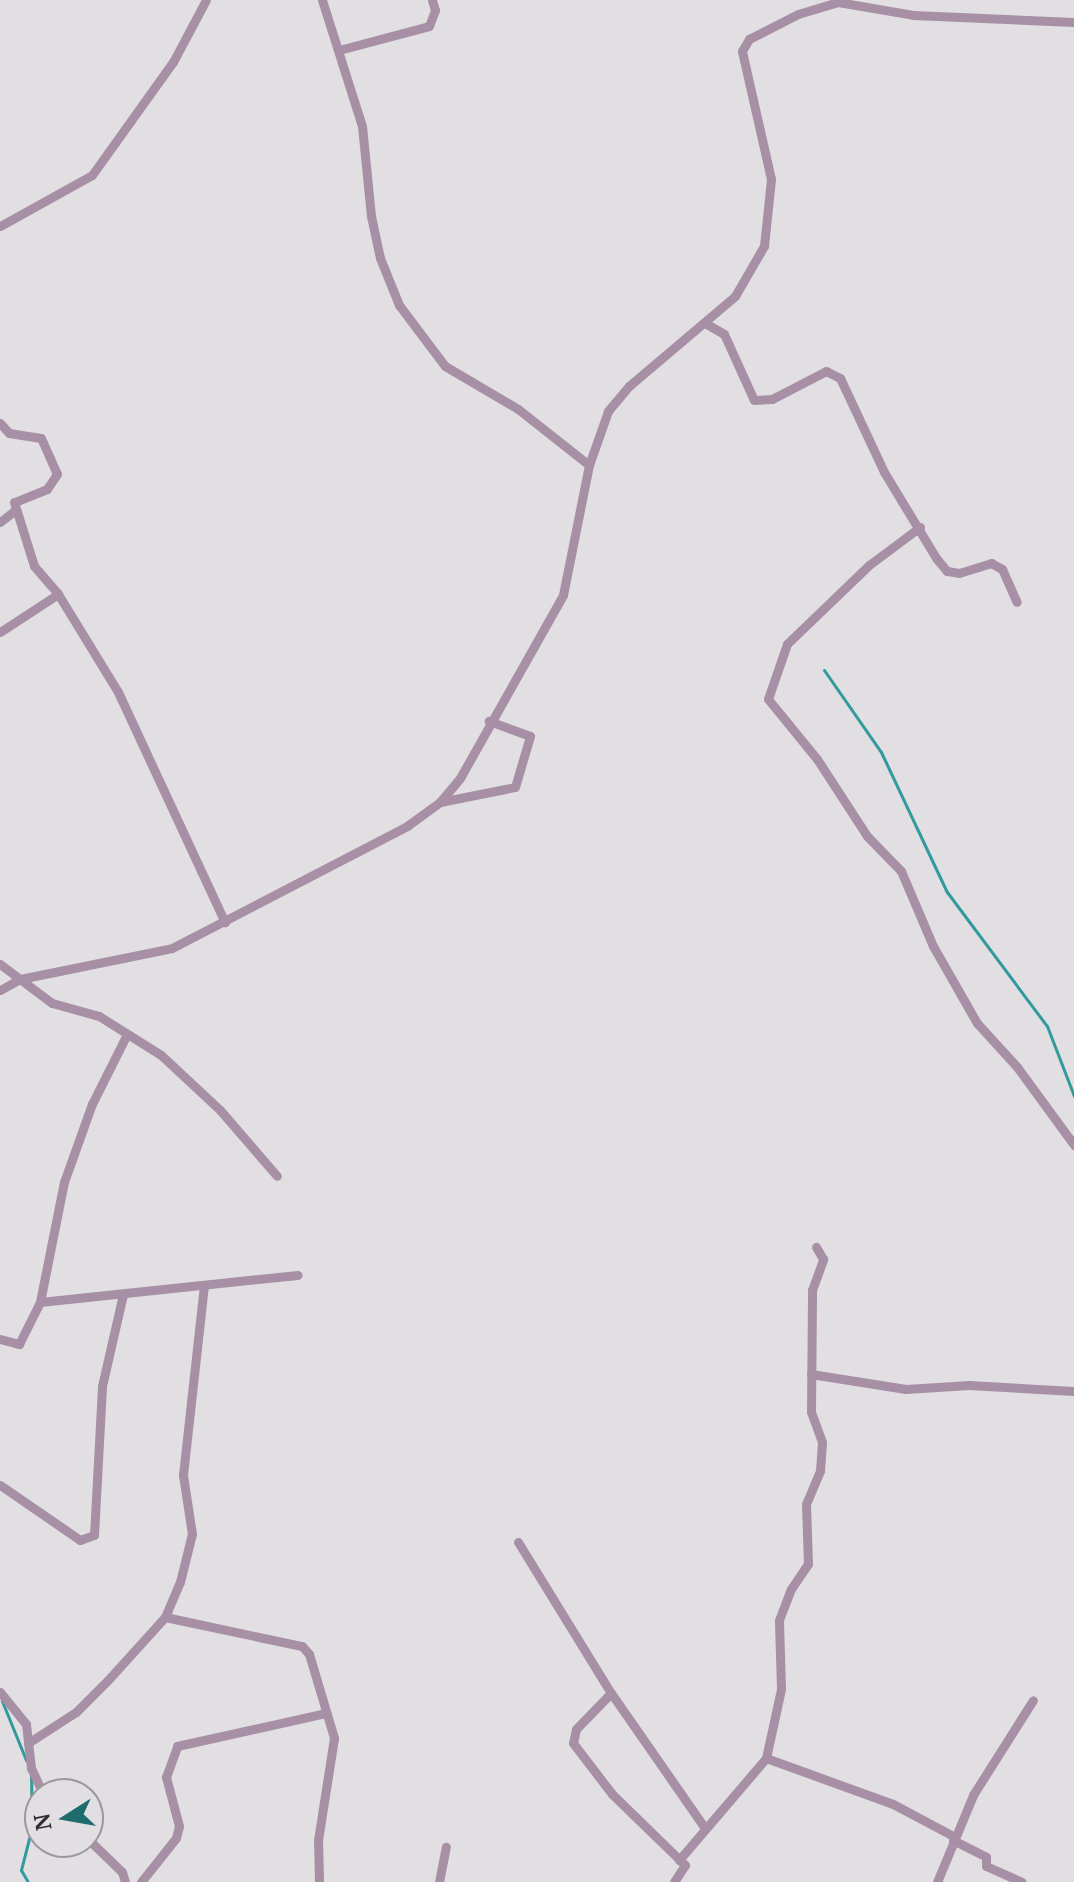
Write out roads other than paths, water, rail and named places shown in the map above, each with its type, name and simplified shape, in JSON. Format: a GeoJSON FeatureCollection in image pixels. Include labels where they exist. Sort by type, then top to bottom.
{"type":"FeatureCollection","features":[{"type":"Feature","properties":{"kind":"street"},"geometry":{"type":"LineString","coordinates":[[0,226],[92,175],[173,62],[206,0]]}},
{"type":"Feature","properties":{"kind":"street"},"geometry":{"type":"LineString","coordinates":[[322,0],[367,149],[380,258],[399,305],[445,366],[518,409],[589,465]]}},
{"type":"Feature","properties":{"kind":"street"},"geometry":{"type":"LineString","coordinates":[[339,50],[429,26],[435,10],[432,0]]}},
{"type":"Feature","properties":{"kind":"street"},"geometry":{"type":"LineString","coordinates":[[0,990],[20,979],[146,957],[225,922],[407,826],[440,802],[460,778],[489,721],[563,595],[599,429],[615,403],[747,281],[768,225],[771,179],[742,51],[749,39],[798,14],[838,2],[913,15],[1074,22]]}},
{"type":"Feature","properties":{"kind":"street"},"geometry":{"type":"LineString","coordinates":[[705,323],[724,334],[754,400],[772,399],[826,371],[840,378],[884,472],[947,571],[959,573],[991,563],[1002,569],[1017,602]]}},
{"type":"Feature","properties":{"kind":"street"},"geometry":{"type":"LineString","coordinates":[[0,423],[9,433],[41,438],[57,474],[47,489],[14,502],[14,511],[34,566],[58,594],[118,692],[225,922]]}},
{"type":"Feature","properties":{"kind":"street"},"geometry":{"type":"LineString","coordinates":[[0,522],[14,511]]}},
{"type":"Feature","properties":{"kind":"street"},"geometry":{"type":"LineString","coordinates":[[920,527],[869,565],[787,644],[768,699],[817,759],[867,836],[901,871],[933,946],[977,1023],[1017,1067],[1074,1145]]}},
{"type":"Feature","properties":{"kind":"street"},"geometry":{"type":"LineString","coordinates":[[0,632],[58,594]]}},
{"type":"Feature","properties":{"kind":"street"},"geometry":{"type":"LineString","coordinates":[[440,802],[515,787],[530,736],[489,721]]}},
{"type":"Feature","properties":{"kind":"street"},"geometry":{"type":"LineString","coordinates":[[0,964],[52,1003],[80,1007],[161,1055],[220,1110],[277,1176]]}},
{"type":"Feature","properties":{"kind":"street"},"geometry":{"type":"LineString","coordinates":[[0,1339],[19,1344],[40,1302],[64,1182],[92,1104],[127,1034]]}},
{"type":"Feature","properties":{"kind":"street"},"geometry":{"type":"LineString","coordinates":[[679,1860],[766,1758],[781,1689],[779,1620],[791,1589],[808,1564],[806,1504],[820,1471],[822,1442],[811,1412],[812,1290],[823,1259],[816,1247]]}},
{"type":"Feature","properties":{"kind":"street"},"geometry":{"type":"LineString","coordinates":[[40,1302],[298,1275]]}},
{"type":"Feature","properties":{"kind":"street"},"geometry":{"type":"LineString","coordinates":[[28,1743],[76,1712],[165,1617],[192,1534],[183,1475],[204,1285]]}},
{"type":"Feature","properties":{"kind":"street"},"geometry":{"type":"LineString","coordinates":[[0,1485],[80,1540],[94,1535],[102,1386],[123,1294]]}},
{"type":"Feature","properties":{"kind":"street"},"geometry":{"type":"LineString","coordinates":[[811,1374],[906,1389],[955,1385],[1074,1391]]}},
{"type":"Feature","properties":{"kind":"street"},"geometry":{"type":"LineString","coordinates":[[518,1542],[611,1693],[704,1827]]}},
{"type":"Feature","properties":{"kind":"street"},"geometry":{"type":"LineString","coordinates":[[165,1617],[302,1646],[334,1738],[318,1840],[319,1882]]}},
{"type":"Feature","properties":{"kind":"street"},"geometry":{"type":"LineString","coordinates":[[0,1692],[26,1724],[38,1778]]}},
{"type":"Feature","properties":{"kind":"street"},"geometry":{"type":"LineString","coordinates":[[611,1693],[576,1729],[573,1743],[619,1802],[685,1865],[674,1882]]}},
{"type":"Feature","properties":{"kind":"street"},"geometry":{"type":"LineString","coordinates":[[937,1882],[973,1795],[1033,1700]]}},
{"type":"Feature","properties":{"kind":"street"},"geometry":{"type":"LineString","coordinates":[[141,1882],[176,1838],[179,1826],[166,1777],[177,1746],[326,1713]]}},
{"type":"Feature","properties":{"kind":"street"},"geometry":{"type":"LineString","coordinates":[[766,1758],[893,1804],[986,1857],[986,1866],[1022,1882]]}},
{"type":"Feature","properties":{"kind":"street"},"geometry":{"type":"LineString","coordinates":[[439,1882],[446,1847]]}},
{"type":"Feature","properties":{"kind":"street"},"geometry":{"type":"LineString","coordinates":[[104,1855],[122,1872],[125,1882]]}},
{"type":"Feature","properties":{"kind":"waterway"},"geometry":{"type":"LineString","coordinates":[[824,670],[881,752],[947,892],[1047,1026],[1074,1096]]}},
{"type":"Feature","properties":{"kind":"waterway"},"geometry":{"type":"LineString","coordinates":[[2,1701],[26,1760]]}},
{"type":"Feature","properties":{"kind":"waterway"},"geometry":{"type":"LineString","coordinates":[[28,1882],[21,1870],[32,1827],[31,1775]]}}]}
